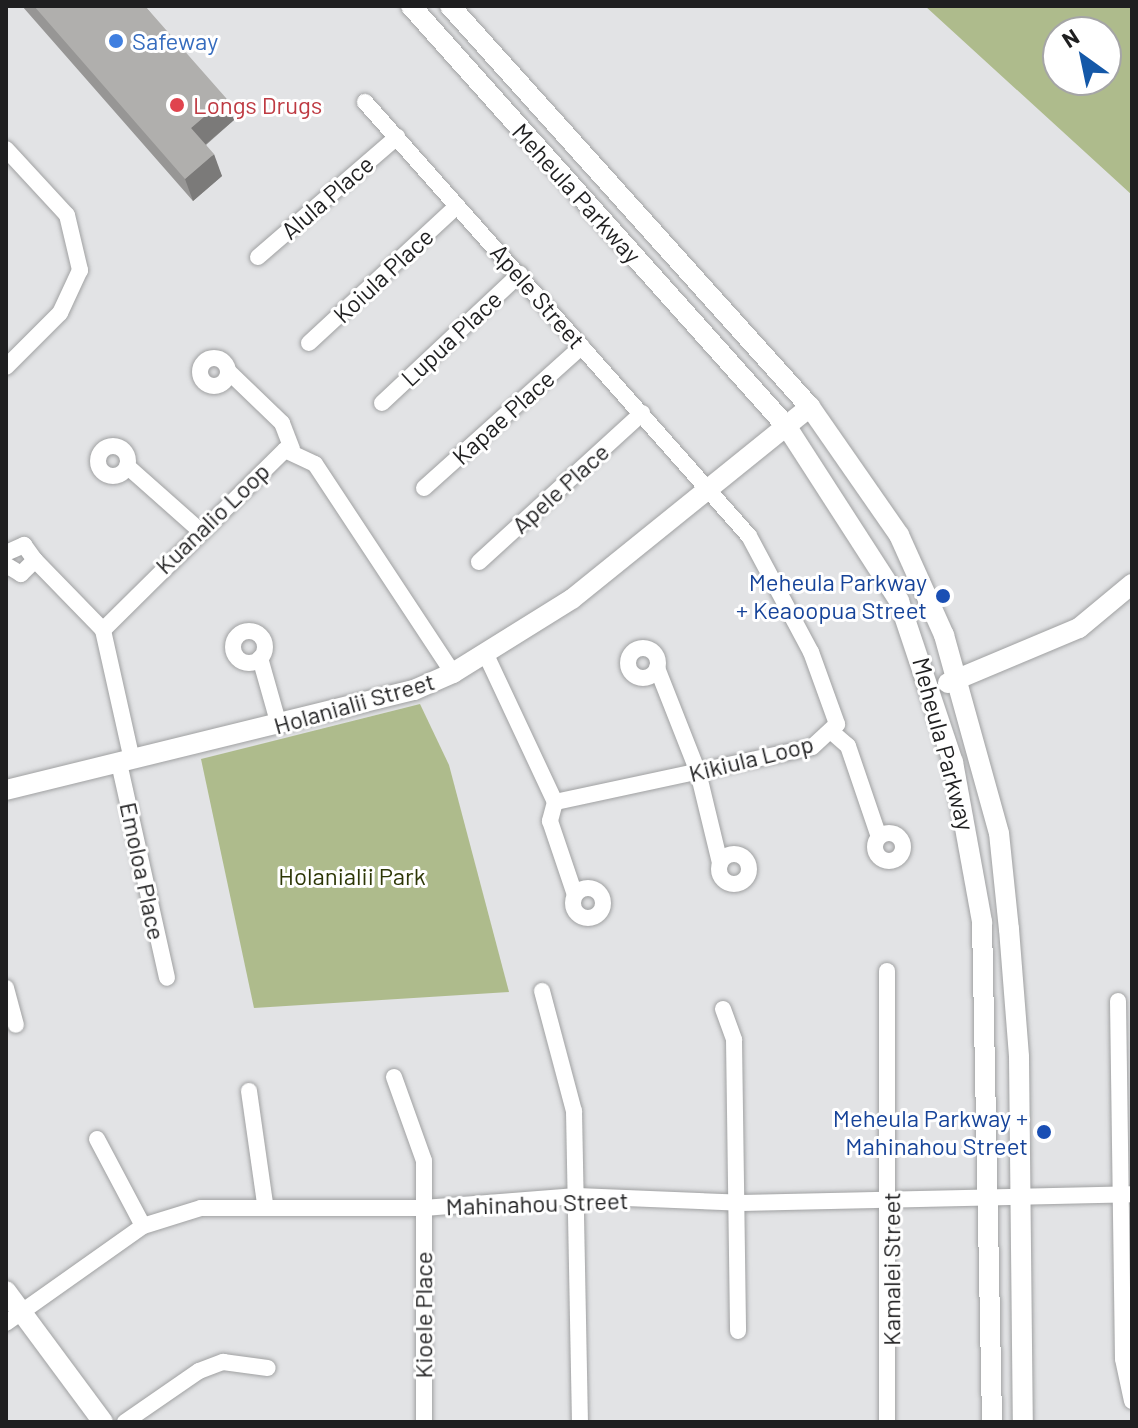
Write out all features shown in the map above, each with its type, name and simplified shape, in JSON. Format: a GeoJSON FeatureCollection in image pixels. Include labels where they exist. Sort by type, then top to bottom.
{"type":"FeatureCollection","features":[{"type":"Feature","properties":{"kind":"street","name":"Meheula Parkway"},"geometry":{"type":"LineString","coordinates":[[411,6],[787,427],[879,565],[934,689],[982,922],[990,1199],[992,1422]]}},
{"type":"Feature","properties":{"kind":"street","name":"Meheula Parkway"},"geometry":{"type":"LineString","coordinates":[[450,6],[810,407],[899,535],[959,678],[999,833],[1019,1057],[1023,1422]]}},
{"type":"Feature","properties":{"kind":"street","name":"Apele Street"},"geometry":{"type":"LineString","coordinates":[[365,102],[642,413],[713,488]]}},
{"type":"Feature","properties":{"kind":"street","name":"Alula Place"},"geometry":{"type":"LineString","coordinates":[[258,257],[397,137]]}},
{"type":"Feature","properties":{"kind":"street"},"geometry":{"type":"LineString","coordinates":[[6,149],[67,215],[80,270],[60,313],[6,367]]}},
{"type":"Feature","properties":{"kind":"street","name":"Koiula Place"},"geometry":{"type":"LineString","coordinates":[[309,343],[457,206]]}},
{"type":"Feature","properties":{"kind":"street","name":"Lupua Place"},"geometry":{"type":"LineString","coordinates":[[382,403],[520,274]]}},
{"type":"Feature","properties":{"kind":"street","name":"Kapae Place"},"geometry":{"type":"LineString","coordinates":[[424,488],[582,346]]}},
{"type":"Feature","properties":{"kind":"street"},"geometry":{"type":"LineString","coordinates":[[228,371],[282,423],[292,449]]}},
{"type":"Feature","properties":{"kind":"street","name":"Holanialii Street"},"geometry":{"type":"LineString","coordinates":[[6,790],[279,725],[453,673],[486,655],[713,488],[810,407]]}},
{"type":"Feature","properties":{"kind":"street","name":"Apele Place"},"geometry":{"type":"LineString","coordinates":[[479,562],[642,413]]}},
{"type":"Feature","properties":{"kind":"street","name":"Kuanalio Loop"},"geometry":{"type":"LineString","coordinates":[[103,630],[198,529],[292,449],[315,464],[453,673]]}},
{"type":"Feature","properties":{"kind":"street"},"geometry":{"type":"LineString","coordinates":[[127,466],[198,529]]}},
{"type":"Feature","properties":{"kind":"street","name":"Kikiula Loop"},"geometry":{"type":"LineString","coordinates":[[555,802],[812,747],[833,733],[835,707],[811,652],[749,536],[713,488]]}},
{"type":"Feature","properties":{"kind":"street"},"geometry":{"type":"LineString","coordinates":[[6,553],[24,545],[103,630],[126,762]]}},
{"type":"Feature","properties":{"kind":"street"},"geometry":{"type":"LineString","coordinates":[[6,565],[21,574],[35,560]]}},
{"type":"Feature","properties":{"kind":"street"},"geometry":{"type":"LineString","coordinates":[[934,689],[1079,628],[1132,584]]}},
{"type":"Feature","properties":{"kind":"street"},"geometry":{"type":"LineString","coordinates":[[486,655],[555,802],[550,821],[575,895]]}},
{"type":"Feature","properties":{"kind":"street"},"geometry":{"type":"LineString","coordinates":[[260,658],[279,725]]}},
{"type":"Feature","properties":{"kind":"street"},"geometry":{"type":"LineString","coordinates":[[657,668],[698,772],[720,863]]}},
{"type":"Feature","properties":{"kind":"street"},"geometry":{"type":"LineString","coordinates":[[833,733],[848,746],[879,837]]}},
{"type":"Feature","properties":{"kind":"street","name":"Emoloa Place"},"geometry":{"type":"LineString","coordinates":[[126,762],[167,978]]}},
{"type":"Feature","properties":{"kind":"street","name":"Kamalei Street"},"geometry":{"type":"LineString","coordinates":[[887,971],[891,1199],[887,1422]]}},
{"type":"Feature","properties":{"kind":"street"},"geometry":{"type":"LineString","coordinates":[[6,988],[16,1025]]}},
{"type":"Feature","properties":{"kind":"street"},"geometry":{"type":"LineString","coordinates":[[542,991],[574,1111],[580,1422]]}},
{"type":"Feature","properties":{"kind":"street"},"geometry":{"type":"LineString","coordinates":[[1118,1001],[1126,1194],[1123,1359],[1132,1401]]}},
{"type":"Feature","properties":{"kind":"street"},"geometry":{"type":"LineString","coordinates":[[723,1009],[734,1040],[741,1203],[738,1331]]}},
{"type":"Feature","properties":{"kind":"street","name":"Kioele Place"},"geometry":{"type":"LineString","coordinates":[[394,1077],[424,1161],[424,1422]]}},
{"type":"Feature","properties":{"kind":"street"},"geometry":{"type":"LineString","coordinates":[[249,1091],[265,1203]]}},
{"type":"Feature","properties":{"kind":"street"},"geometry":{"type":"LineString","coordinates":[[97,1139],[143,1226]]}},
{"type":"Feature","properties":{"kind":"street","name":"Mahinahou Street"},"geometry":{"type":"LineString","coordinates":[[14,1318],[143,1226],[201,1208],[265,1203],[424,1208],[577,1196],[741,1203],[1020,1199],[1126,1194]]}},
{"type":"Feature","properties":{"kind":"street"},"geometry":{"type":"LineString","coordinates":[[6,1291],[14,1318],[103,1422]]}},
{"type":"Feature","properties":{"kind":"street"},"geometry":{"type":"LineString","coordinates":[[125,1422],[199,1371],[223,1362],[268,1368]]}},
{"type":"Feature","properties":{"kind":"green space"},"geometry":{"type":"Polygon","coordinates":[[[925,6],[1132,6],[1132,195],[925,6]]]}},
{"type":"Feature","properties":{"kind":"green space","name":"Holanialii Park"},"geometry":{"type":"Polygon","coordinates":[[[420,704],[449,765],[509,992],[254,1008],[201,759],[420,704]]]}},
{"type":"Feature","properties":{"kind":"building"},"geometry":{"type":"Polygon","coordinates":[[[34,6],[145,6],[226,98],[191,128],[214,154],[185,179],[34,6]]]}},
{"type":"Feature","properties":{"kind":"place","name":"Safeway"},"geometry":{"type":"Point","coordinates":[116,41]}},
{"type":"Feature","properties":{"kind":"place","name":"Longs Drugs"},"geometry":{"type":"Point","coordinates":[177,105]}},
{"type":"Feature","properties":{"kind":"place","name":"Meheula Parkway + Keaoopua Street"},"geometry":{"type":"Point","coordinates":[943,596]}},
{"type":"Feature","properties":{"kind":"place","name":"Meheula Parkway + Mahinahou Street"},"geometry":{"type":"Point","coordinates":[1044,1132]}}]}
